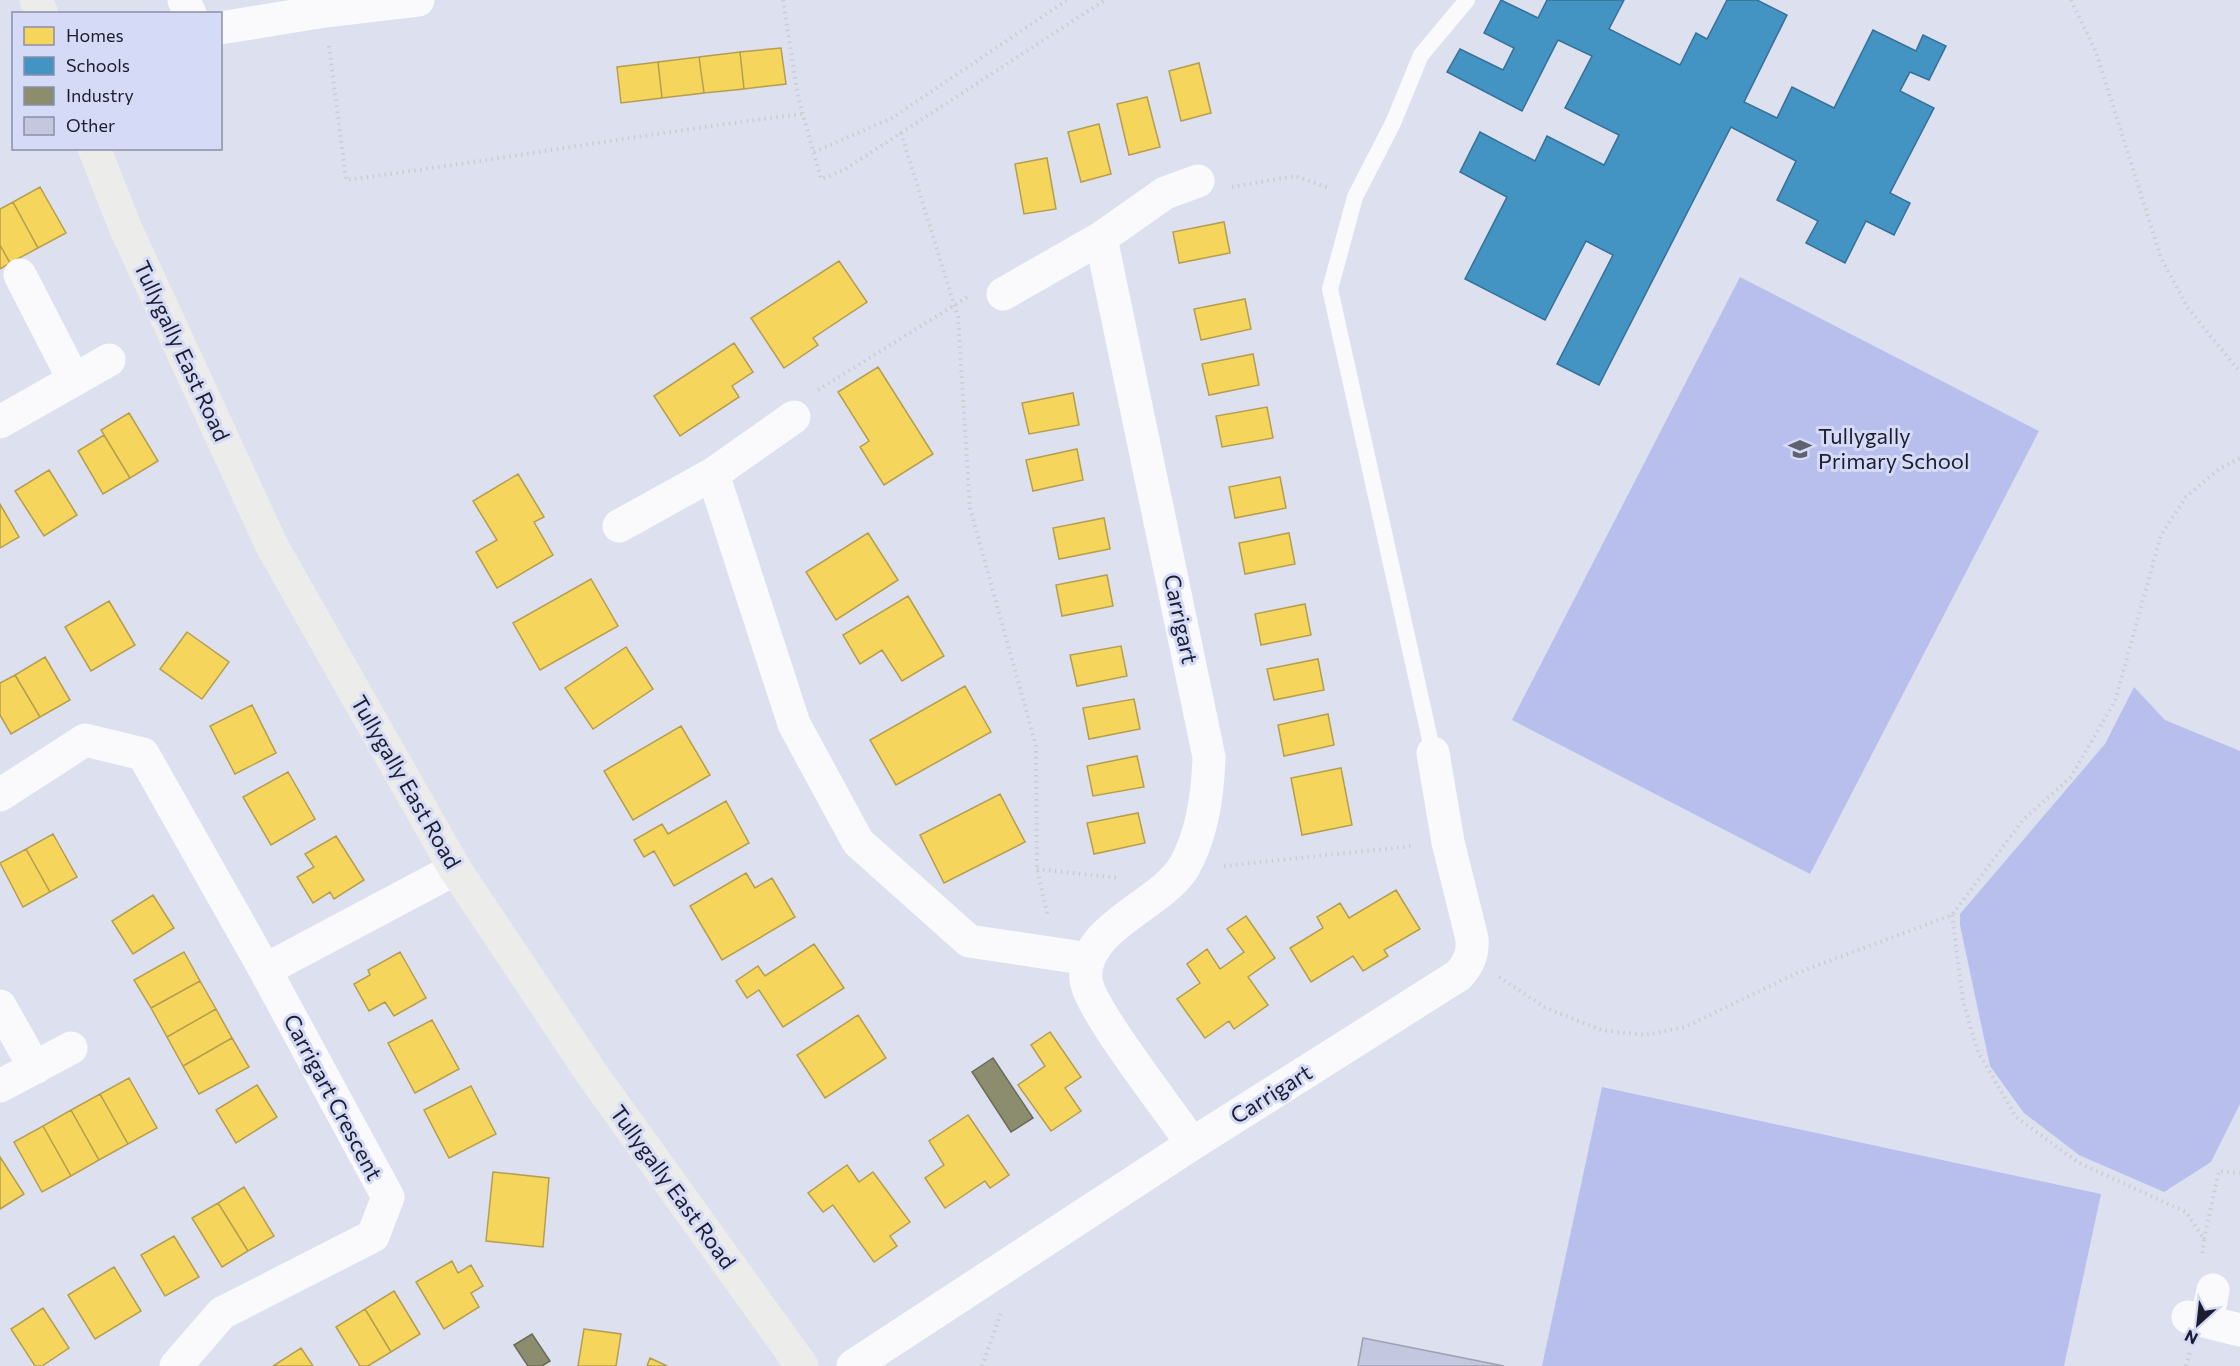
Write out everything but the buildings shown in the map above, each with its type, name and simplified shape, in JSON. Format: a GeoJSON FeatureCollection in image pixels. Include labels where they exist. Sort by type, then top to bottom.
{"type":"FeatureCollection","features":[{"type":"Feature","properties":{"kind":"street"},"geometry":{"type":"LineString","coordinates":[[222,28],[325,11],[418,0]]}},
{"type":"Feature","properties":{"kind":"street","name":"Tullygally East Road"},"geometry":{"type":"LineString","coordinates":[[95,150],[125,227],[272,546],[455,869],[594,1077],[802,1366]]}},
{"type":"Feature","properties":{"kind":"street"},"geometry":{"type":"LineString","coordinates":[[1003,294],[1101,238],[1165,193],[1210,185]]}},
{"type":"Feature","properties":{"kind":"street","name":"Carrigart"},"geometry":{"type":"LineString","coordinates":[[1101,238],[1209,757],[1209,791],[1175,878]]}},
{"type":"Feature","properties":{"kind":"street"},"geometry":{"type":"LineString","coordinates":[[20,275],[74,380]]}},
{"type":"Feature","properties":{"kind":"street"},"geometry":{"type":"LineString","coordinates":[[0,422],[109,360]]}},
{"type":"Feature","properties":{"kind":"street"},"geometry":{"type":"LineString","coordinates":[[619,526],[713,474],[794,417]]}},
{"type":"Feature","properties":{"kind":"street"},"geometry":{"type":"LineString","coordinates":[[713,474],[794,724],[858,842],[969,941],[1089,959]]}},
{"type":"Feature","properties":{"kind":"street","name":"Carrigart Crescent"},"geometry":{"type":"LineString","coordinates":[[0,795],[85,740],[143,754],[265,970],[388,1197],[373,1236],[222,1313],[176,1366]]}},
{"type":"Feature","properties":{"kind":"street"},"geometry":{"type":"LineString","coordinates":[[1433,753],[1448,842],[1472,939],[1473,950],[1468,964]]}},
{"type":"Feature","properties":{"kind":"street"},"geometry":{"type":"LineString","coordinates":[[265,970],[455,869]]}},
{"type":"Feature","properties":{"kind":"street"},"geometry":{"type":"LineString","coordinates":[[1175,878],[1099,940],[1089,959],[1086,980],[1096,1006],[1192,1144]]}},
{"type":"Feature","properties":{"kind":"street","name":"Carrigart"},"geometry":{"type":"LineString","coordinates":[[853,1366],[1192,1144],[1459,975],[1468,964]]}},
{"type":"Feature","properties":{"kind":"street"},"geometry":{"type":"LineString","coordinates":[[0,1006],[35,1068]]}},
{"type":"Feature","properties":{"kind":"street"},"geometry":{"type":"LineString","coordinates":[[0,1086],[71,1048]]}},
{"type":"Feature","properties":{"kind":"street"},"geometry":{"type":"LineString","coordinates":[[2203,1309],[2240,1330]]}},
{"type":"Feature","properties":{"kind":"lane"},"geometry":{"type":"LineString","coordinates":[[1433,753],[1330,289],[1355,197],[1393,123],[1421,55],[1467,0]]}},
{"type":"Feature","properties":{"kind":"path"},"geometry":{"type":"LineString","coordinates":[[783,0],[802,114],[821,179],[844,170],[1106,0]]}},
{"type":"Feature","properties":{"kind":"path"},"geometry":{"type":"LineString","coordinates":[[814,152],[892,118],[1067,0]]}},
{"type":"Feature","properties":{"kind":"path"},"geometry":{"type":"LineString","coordinates":[[2071,0],[2096,52],[2161,258],[2188,308],[2240,372]]}},
{"type":"Feature","properties":{"kind":"path"},"geometry":{"type":"LineString","coordinates":[[325,11],[346,180],[527,156],[673,130],[802,114]]}},
{"type":"Feature","properties":{"kind":"path"},"geometry":{"type":"LineString","coordinates":[[901,133],[958,317],[970,508],[1036,747],[1037,869],[1056,954]]}},
{"type":"Feature","properties":{"kind":"path"},"geometry":{"type":"LineString","coordinates":[[1210,185],[1295,176],[1355,197]]}},
{"type":"Feature","properties":{"kind":"path"},"geometry":{"type":"LineString","coordinates":[[794,417],[804,399],[954,305]]}},
{"type":"Feature","properties":{"kind":"path"},"geometry":{"type":"LineString","coordinates":[[1468,964],[1506,980],[1546,1008],[1601,1030],[1645,1035],[1685,1027],[1797,973],[1952,915],[2023,820],[2071,777],[2115,701],[2161,535],[2186,497],[2219,469],[2240,458]]}},
{"type":"Feature","properties":{"kind":"path"},"geometry":{"type":"LineString","coordinates":[[1037,869],[1142,881],[1175,878],[1230,866],[1448,842]]}},
{"type":"Feature","properties":{"kind":"path"},"geometry":{"type":"LineString","coordinates":[[1952,915],[1963,1001],[1978,1052],[2016,1117],[2079,1163],[2186,1212],[2204,1239]]}},
{"type":"Feature","properties":{"kind":"path"},"geometry":{"type":"LineString","coordinates":[[2203,1309],[2204,1239],[2218,1172],[2240,1173]]}},
{"type":"Feature","properties":{"kind":"shaded area"},"geometry":{"type":"Polygon","coordinates":[[[1740,277],[2039,431],[1810,874],[1512,720],[1740,277]]]}},
{"type":"Feature","properties":{"kind":"shaded area"},"geometry":{"type":"Polygon","coordinates":[[[2134,687],[2165,720],[2240,751],[2240,1104],[2211,1162],[2164,1192],[2079,1155],[2024,1113],[1990,1066],[1960,925],[1960,914],[2105,744],[2134,687]]]}},
{"type":"Feature","properties":{"kind":"shaded area"},"geometry":{"type":"Polygon","coordinates":[[[1602,1087],[2101,1194],[2064,1366],[1542,1366],[1602,1087]]]}},
{"type":"Feature","properties":{"kind":"place","name":"Tullygally Primary School"},"geometry":{"type":"Point","coordinates":[1800,449]}}]}
